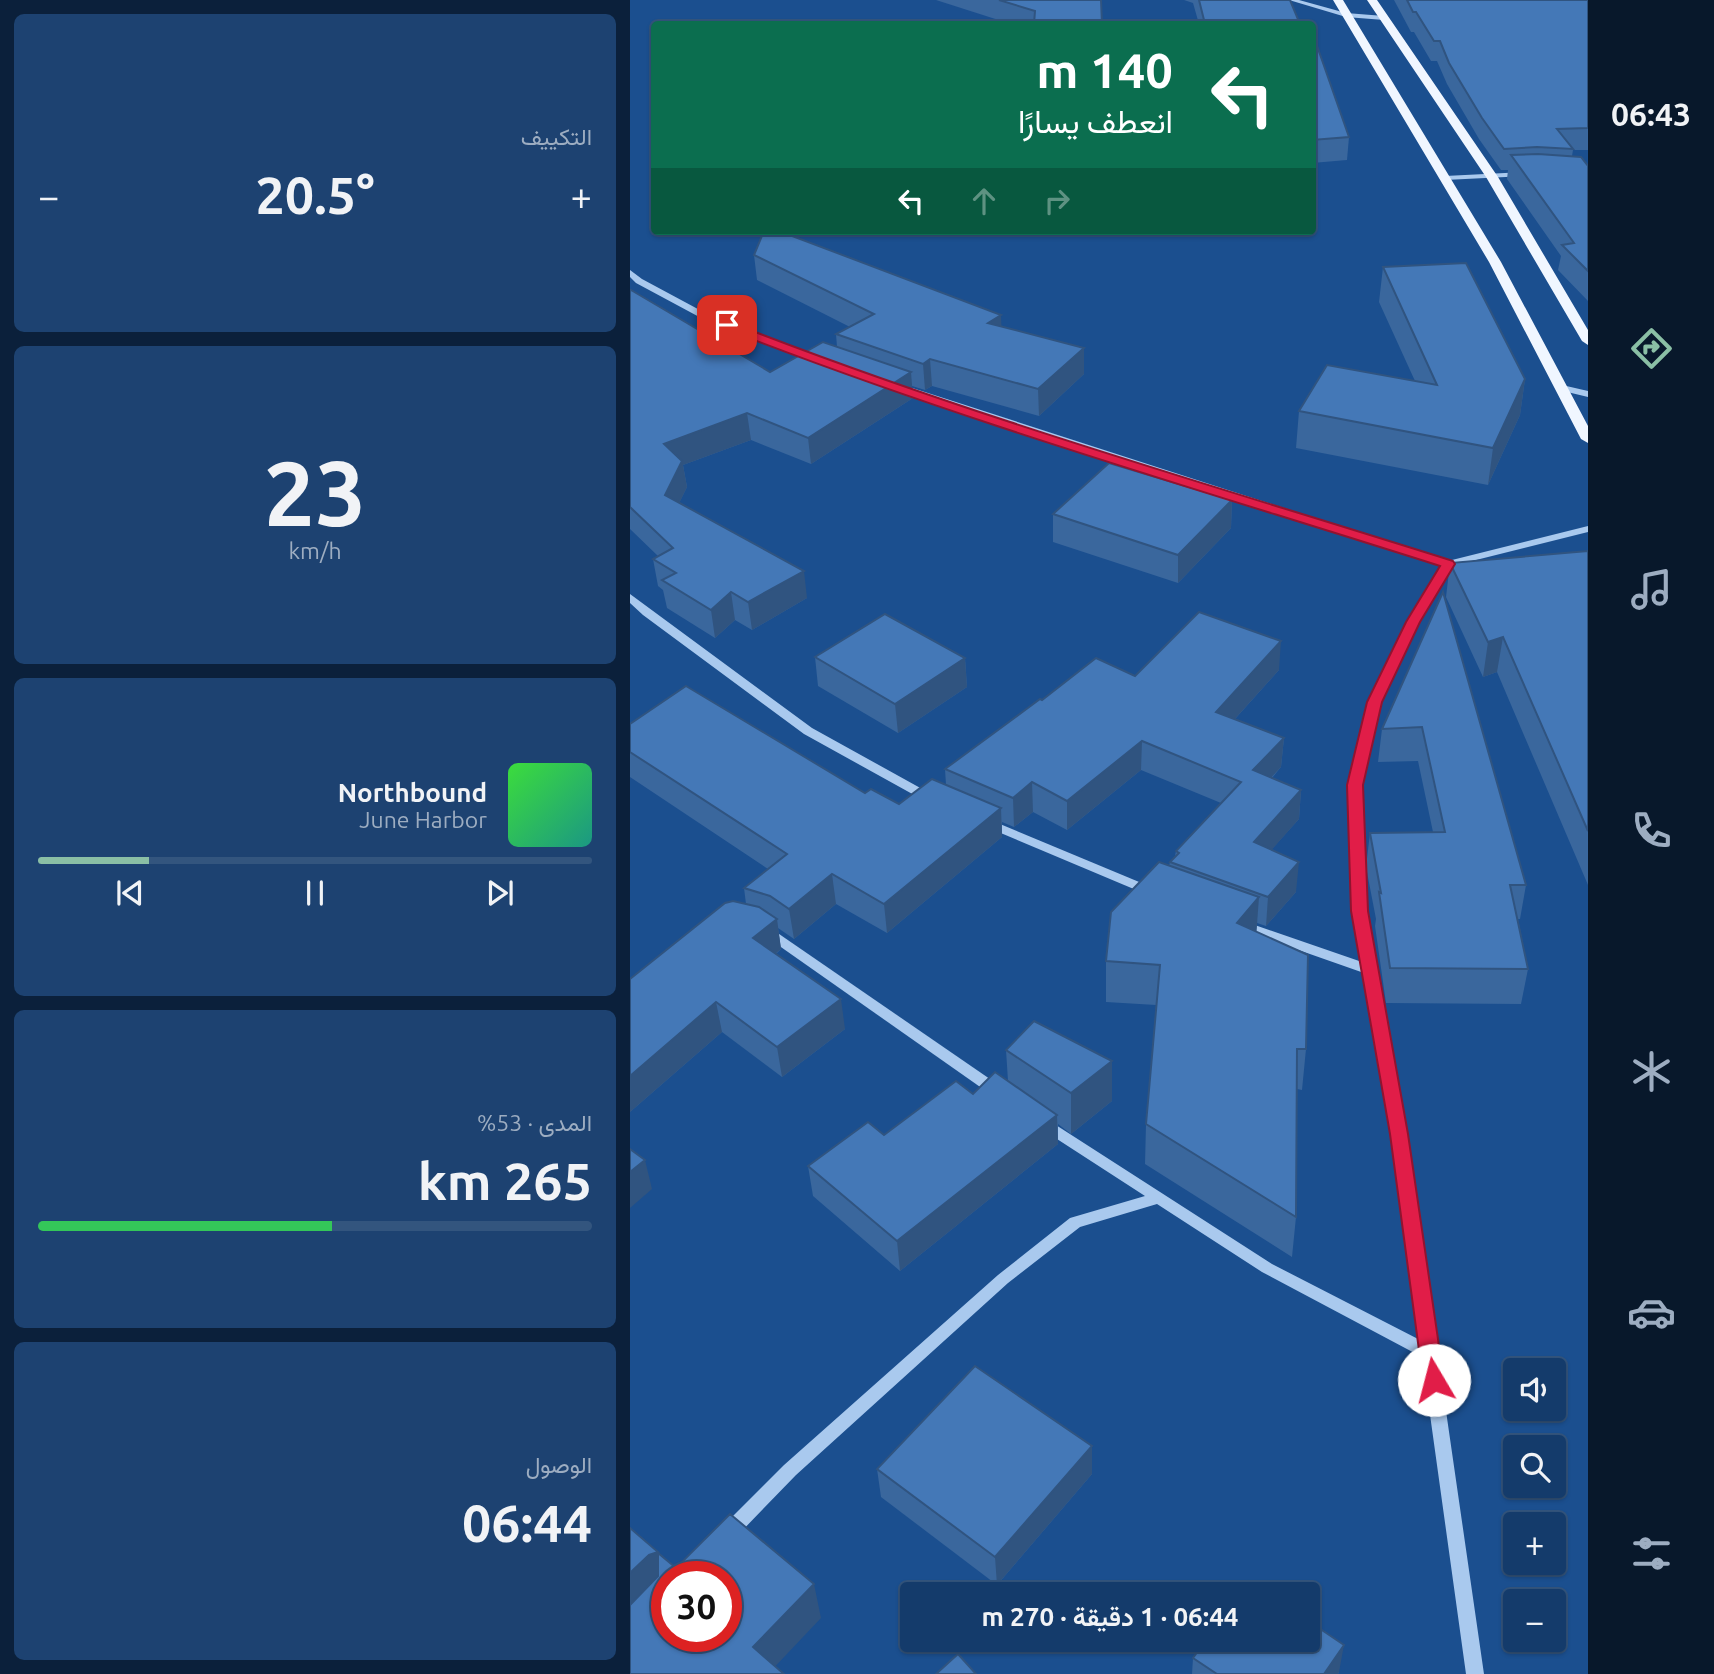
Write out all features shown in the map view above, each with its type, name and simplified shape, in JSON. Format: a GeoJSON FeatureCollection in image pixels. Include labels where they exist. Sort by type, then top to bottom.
{"type":"FeatureCollection","features":[{"type":"Feature","properties":{"kind":"main road"},"geometry":{"type":"LineString","coordinates":[[1338,0],[1496,262],[1588,439]]}},
{"type":"Feature","properties":{"kind":"main road"},"geometry":{"type":"LineString","coordinates":[[1372,0],[1492,177],[1588,341]]}},
{"type":"Feature","properties":{"kind":"street"},"geometry":{"type":"LineString","coordinates":[[1292,0],[1346,15],[1384,18]]}},
{"type":"Feature","properties":{"kind":"street"},"geometry":{"type":"LineString","coordinates":[[1445,177],[1492,177],[1534,173]]}},
{"type":"Feature","properties":{"kind":"street"},"geometry":{"type":"LineString","coordinates":[[630,273],[639,281],[706,317],[830,363]]}},
{"type":"Feature","properties":{"kind":"street"},"geometry":{"type":"LineString","coordinates":[[883,382],[1448,564],[1588,529]]}},
{"type":"Feature","properties":{"kind":"street"},"geometry":{"type":"LineString","coordinates":[[1562,388],[1588,394]]}},
{"type":"Feature","properties":{"kind":"street"},"geometry":{"type":"LineString","coordinates":[[1448,564],[1413,622],[1375,702],[1355,785],[1359,911],[1399,1134],[1475,1674]]}},
{"type":"Feature","properties":{"kind":"street"},"geometry":{"type":"LineString","coordinates":[[630,597],[647,613],[808,732],[947,806]]}},
{"type":"Feature","properties":{"kind":"street"},"geometry":{"type":"LineString","coordinates":[[972,816],[1164,897]]}},
{"type":"Feature","properties":{"kind":"street"},"geometry":{"type":"LineString","coordinates":[[1227,920],[1370,970]]}},
{"type":"Feature","properties":{"kind":"street"},"geometry":{"type":"LineString","coordinates":[[748,926],[769,931],[1009,1100]]}},
{"type":"Feature","properties":{"kind":"street"},"geometry":{"type":"LineString","coordinates":[[1032,1115],[1156,1199],[1266,1268],[1430,1353]]}},
{"type":"Feature","properties":{"kind":"street"},"geometry":{"type":"LineString","coordinates":[[715,1548],[790,1470],[1013,1270],[1075,1222],[1156,1199]]}},
{"type":"Feature","properties":{"kind":"building"},"geometry":{"type":"Polygon","coordinates":[[[999,0],[1101,0],[1102,21],[1034,21],[1035,11],[999,0]]]}},
{"type":"Feature","properties":{"kind":"building"},"geometry":{"type":"Polygon","coordinates":[[[1199,0],[1290,0],[1299,21],[1204,21],[1199,0]]]}},
{"type":"Feature","properties":{"kind":"building"},"geometry":{"type":"Polygon","coordinates":[[[1407,0],[1588,0],[1588,128],[1557,129],[1573,149],[1504,149],[1449,63],[1440,41],[1434,41],[1407,0]]]}},
{"type":"Feature","properties":{"kind":"building"},"geometry":{"type":"Polygon","coordinates":[[[1316,43],[1349,137],[1316,140],[1316,43]]]}},
{"type":"Feature","properties":{"kind":"building"},"geometry":{"type":"Polygon","coordinates":[[[1511,155],[1581,157],[1588,166],[1588,271],[1562,245],[1574,243],[1511,155]]]}},
{"type":"Feature","properties":{"kind":"building"},"geometry":{"type":"Polygon","coordinates":[[[762,235],[790,235],[1001,315],[988,323],[1084,348],[1038,389],[930,359],[923,364],[836,334],[874,314],[754,255],[762,235]]]}},
{"type":"Feature","properties":{"kind":"building"},"geometry":{"type":"Polygon","coordinates":[[[1466,263],[1525,379],[1493,448],[1299,411],[1327,365],[1437,385],[1383,267],[1466,263]]]}},
{"type":"Feature","properties":{"kind":"building"},"geometry":{"type":"Polygon","coordinates":[[[631,290],[770,372],[823,342],[911,372],[808,438],[747,413],[664,444],[682,461],[665,495],[804,571],[748,602],[731,592],[711,610],[662,580],[676,573],[653,559],[673,548],[630,507],[631,290]]]}},
{"type":"Feature","properties":{"kind":"building"},"geometry":{"type":"Polygon","coordinates":[[[1109,463],[1232,500],[1178,555],[1053,514],[1109,463]]]}},
{"type":"Feature","properties":{"kind":"building"},"geometry":{"type":"Polygon","coordinates":[[[1588,551],[1588,831],[1503,637],[1488,642],[1450,563],[1588,551]]]}},
{"type":"Feature","properties":{"kind":"building"},"geometry":{"type":"Polygon","coordinates":[[[1443,592],[1526,885],[1510,885],[1528,969],[1390,968],[1370,833],[1445,832],[1422,727],[1382,729],[1443,592]]]}},
{"type":"Feature","properties":{"kind":"building"},"geometry":{"type":"Polygon","coordinates":[[[1199,612],[1281,641],[1216,712],[1284,738],[1253,770],[1301,790],[1254,842],[1299,862],[1268,897],[1170,862],[1179,853],[1176,851],[1241,782],[1142,741],[1067,801],[1032,782],[1013,798],[945,769],[1096,658],[1135,676],[1199,612]]]}},
{"type":"Feature","properties":{"kind":"building"},"geometry":{"type":"Polygon","coordinates":[[[885,614],[965,658],[895,704],[815,657],[885,614]]]}},
{"type":"Feature","properties":{"kind":"building"},"geometry":{"type":"Polygon","coordinates":[[[686,686],[865,793],[871,789],[899,804],[932,779],[1001,808],[884,904],[832,874],[789,909],[770,896],[744,888],[787,854],[630,752],[630,724],[686,686]]]}},
{"type":"Feature","properties":{"kind":"building"},"geometry":{"type":"Polygon","coordinates":[[[1159,862],[1259,897],[1237,923],[1308,955],[1306,1049],[1297,1049],[1296,1217],[1146,1124],[1160,965],[1106,961],[1111,912],[1159,862]]]}},
{"type":"Feature","properties":{"kind":"building"},"geometry":{"type":"Polygon","coordinates":[[[733,901],[759,907],[777,919],[753,938],[841,999],[777,1047],[716,1002],[630,1076],[630,979],[725,903],[733,901]]]}},
{"type":"Feature","properties":{"kind":"building"},"geometry":{"type":"Polygon","coordinates":[[[1034,1021],[1112,1061],[1071,1093],[1006,1050],[1034,1021]]]}},
{"type":"Feature","properties":{"kind":"building"},"geometry":{"type":"Polygon","coordinates":[[[995,1072],[1057,1115],[897,1241],[808,1166],[868,1122],[884,1135],[956,1081],[973,1094],[995,1072]]]}},
{"type":"Feature","properties":{"kind":"building"},"geometry":{"type":"Polygon","coordinates":[[[630,1149],[645,1160],[630,1172],[630,1149]]]}},
{"type":"Feature","properties":{"kind":"building"},"geometry":{"type":"Polygon","coordinates":[[[975,1366],[1092,1446],[995,1557],[877,1469],[975,1366]]]}},
{"type":"Feature","properties":{"kind":"building"},"geometry":{"type":"Polygon","coordinates":[[[730,1514],[814,1584],[753,1647],[784,1674],[630,1674],[630,1605],[651,1583],[651,1652],[742,1652],[742,1561],[683,1561],[730,1514]]]}},
{"type":"Feature","properties":{"kind":"building"},"geometry":{"type":"Polygon","coordinates":[[[630,1528],[658,1552],[649,1555],[630,1573],[630,1528]]]}},
{"type":"Feature","properties":{"kind":"building"},"geometry":{"type":"Polygon","coordinates":[[[658,1553],[668,1561],[658,1561],[658,1553]]]}},
{"type":"Feature","properties":{"kind":"building"},"geometry":{"type":"Polygon","coordinates":[[[1320,1629],[1344,1645],[1324,1674],[1217,1674],[1193,1658],[1197,1652],[1320,1652],[1320,1629]]]}},
{"type":"Feature","properties":{"kind":"building"},"geometry":{"type":"Polygon","coordinates":[[[958,1654],[976,1674],[936,1674],[958,1654]]]}},
{"type":"Feature","properties":{"kind":"route"},"geometry":{"type":"LineString","coordinates":[[727,325],[791,350],[989,418],[1448,564],[1413,622],[1375,702],[1355,785],[1359,911],[1399,1134],[1434,1380]]}}]}
